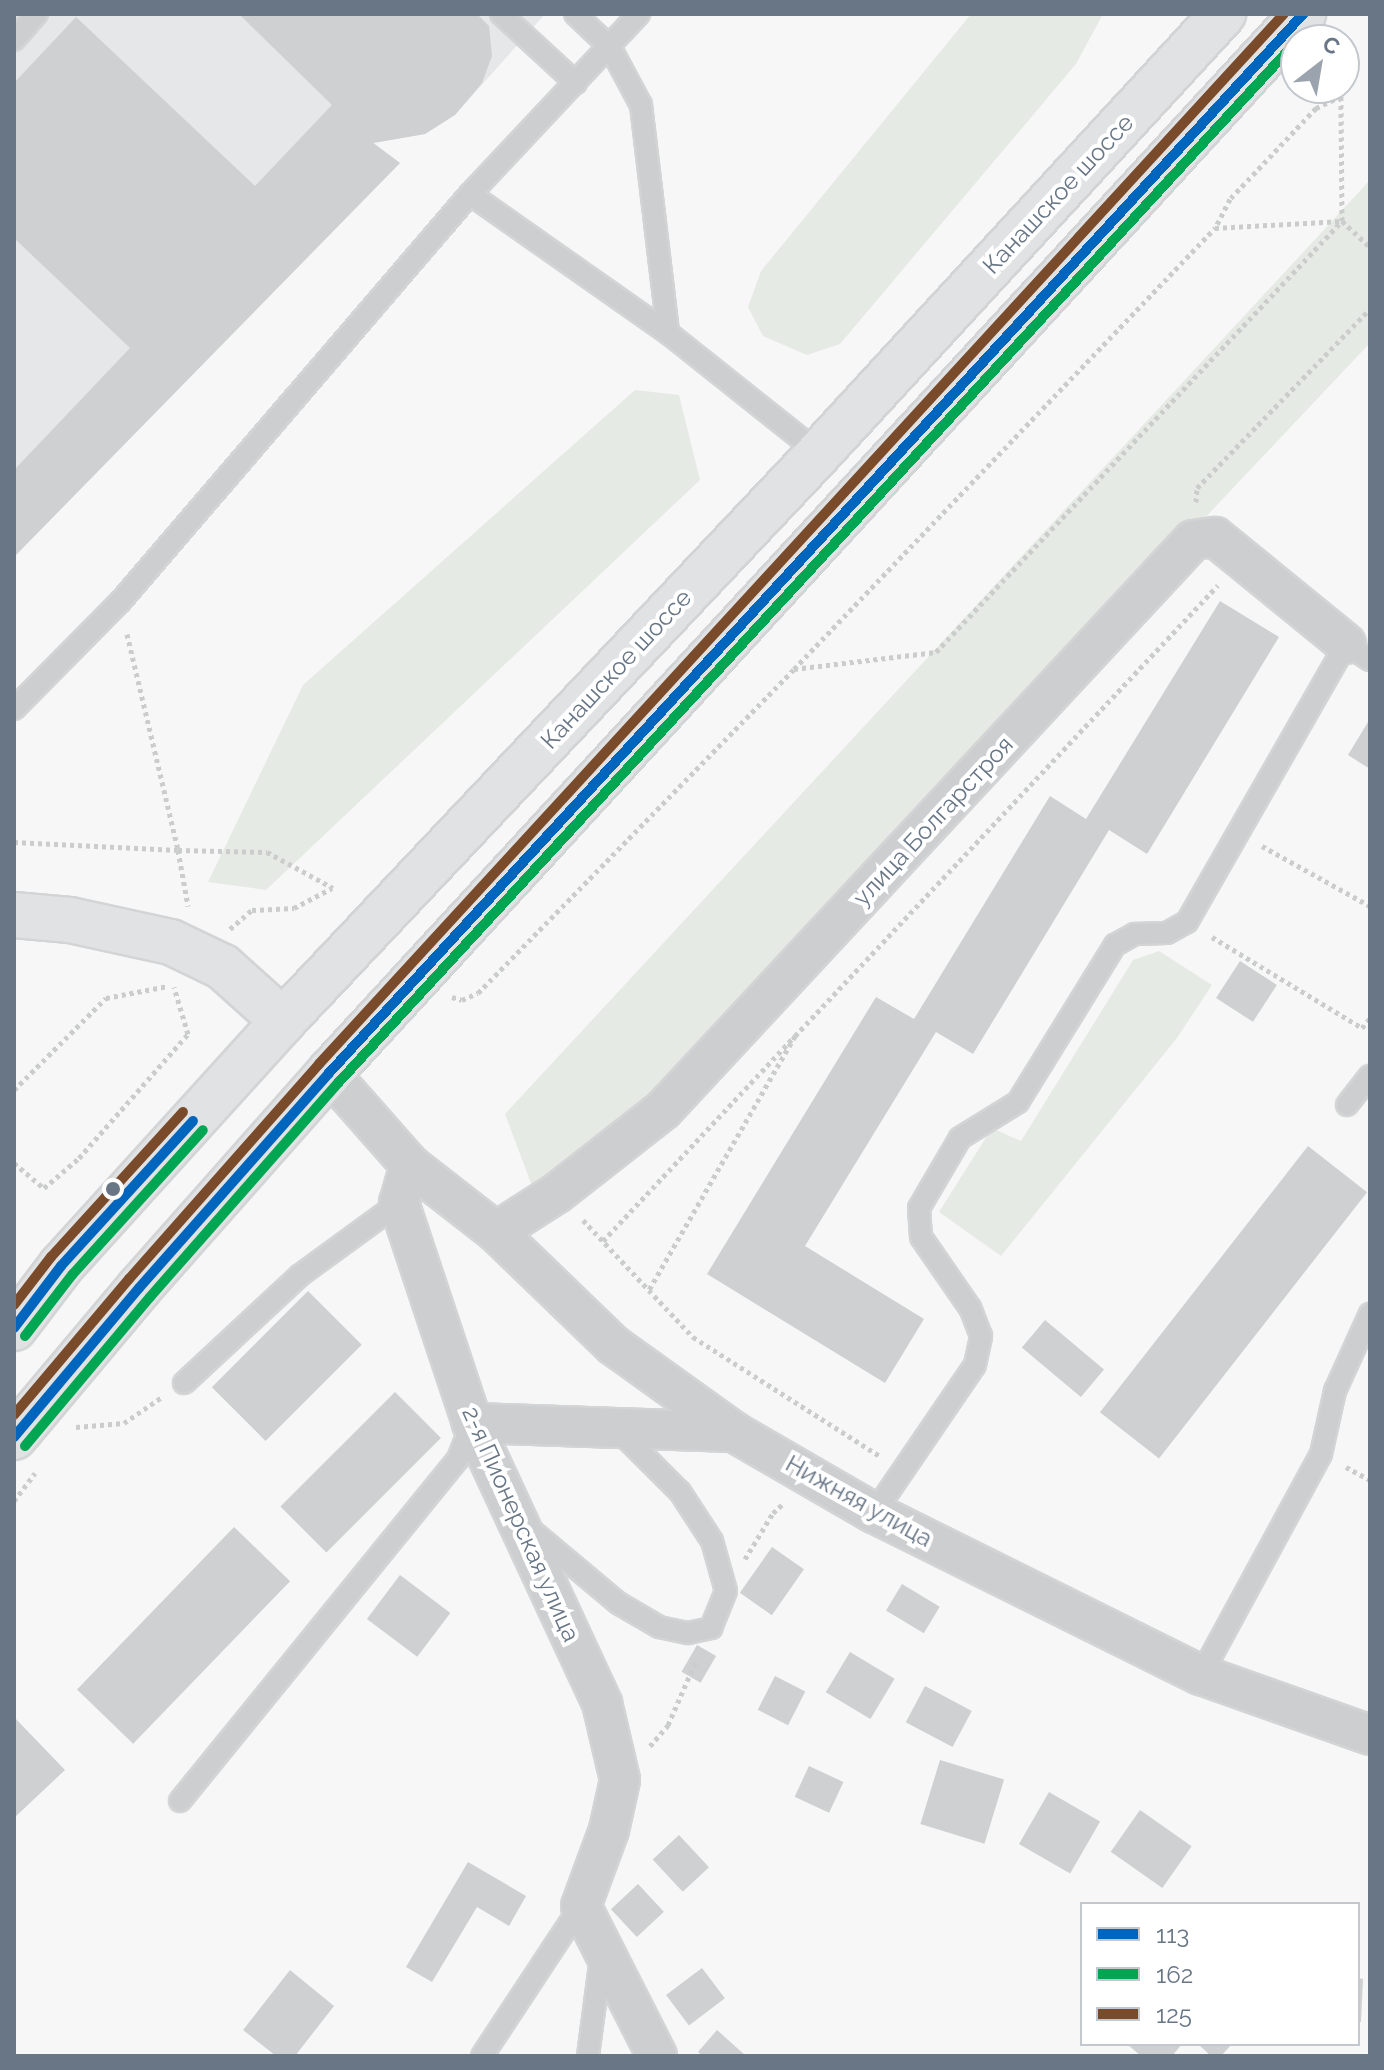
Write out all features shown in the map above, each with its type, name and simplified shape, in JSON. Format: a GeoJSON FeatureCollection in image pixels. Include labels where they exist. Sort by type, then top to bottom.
{"type":"FeatureCollection","features":[{"type":"Feature","properties":{"kind":"main road","name":"Канашское шоссе"},"geometry":{"type":"LineString","coordinates":[[14,1328],[61,1266],[283,1021],[819,453],[1223,14]]}},
{"type":"Feature","properties":{"kind":"main road"},"geometry":{"type":"LineString","coordinates":[[30,1449],[139,1288],[329,1073],[1303,14]]}},
{"type":"Feature","properties":{"kind":"main road"},"geometry":{"type":"LineString","coordinates":[[14,915],[70,920],[171,942],[223,967],[283,1021],[329,1073]]}},
{"type":"Feature","properties":{"kind":"street"},"geometry":{"type":"LineString","coordinates":[[1193,540],[1215,537],[1358,652]]}},
{"type":"Feature","properties":{"kind":"street","name":"улица Болгарстроя"},"geometry":{"type":"LineString","coordinates":[[496,1232],[557,1193],[663,1110],[1193,540]]}},
{"type":"Feature","properties":{"kind":"street"},"geometry":{"type":"LineString","coordinates":[[329,1073],[410,1165],[399,1203]]}},
{"type":"Feature","properties":{"kind":"street","name":"Нижняя улица"},"geometry":{"type":"LineString","coordinates":[[410,1165],[496,1232],[613,1345],[734,1432],[874,1513],[1201,1675],[1370,1735]]}},
{"type":"Feature","properties":{"kind":"street","name":"2-я Пионерская улица"},"geometry":{"type":"LineString","coordinates":[[399,1203],[472,1423],[602,1703],[620,1780],[609,1830],[581,1906]]}},
{"type":"Feature","properties":{"kind":"street"},"geometry":{"type":"LineString","coordinates":[[472,1423],[734,1432]]}},
{"type":"Feature","properties":{"kind":"street"},"geometry":{"type":"LineString","coordinates":[[581,1906],[657,2056]]}},
{"type":"Feature","properties":{"kind":"lane"},"geometry":{"type":"LineString","coordinates":[[14,40],[37,14]]}},
{"type":"Feature","properties":{"kind":"lane"},"geometry":{"type":"LineString","coordinates":[[501,14],[576,83]]}},
{"type":"Feature","properties":{"kind":"lane"},"geometry":{"type":"LineString","coordinates":[[575,14],[610,47],[641,105],[668,333]]}},
{"type":"Feature","properties":{"kind":"lane"},"geometry":{"type":"LineString","coordinates":[[14,709],[120,602],[470,194],[639,14]]}},
{"type":"Feature","properties":{"kind":"lane"},"geometry":{"type":"LineString","coordinates":[[470,194],[668,333],[819,453]]}},
{"type":"Feature","properties":{"kind":"lane"},"geometry":{"type":"LineString","coordinates":[[874,1513],[975,1365],[981,1336],[970,1308],[921,1237],[919,1208],[960,1138],[1018,1102],[1115,945],[1135,934],[1167,933],[1187,922],[1239,833],[1358,652]]}},
{"type":"Feature","properties":{"kind":"lane"},"geometry":{"type":"LineString","coordinates":[[1347,1105],[1370,1076]]}},
{"type":"Feature","properties":{"kind":"lane"},"geometry":{"type":"LineString","coordinates":[[184,1383],[299,1276],[399,1203]]}},
{"type":"Feature","properties":{"kind":"lane"},"geometry":{"type":"LineString","coordinates":[[1201,1675],[1321,1454],[1335,1391],[1370,1314]]}},
{"type":"Feature","properties":{"kind":"lane"},"geometry":{"type":"LineString","coordinates":[[180,1801],[458,1459],[472,1423]]}},
{"type":"Feature","properties":{"kind":"lane"},"geometry":{"type":"LineString","coordinates":[[516,1519],[618,1603],[659,1627],[688,1633],[711,1628],[726,1591],[712,1541],[680,1492],[616,1428]]}},
{"type":"Feature","properties":{"kind":"lane"},"geometry":{"type":"LineString","coordinates":[[482,2056],[581,1906]]}},
{"type":"Feature","properties":{"kind":"lane"},"geometry":{"type":"LineString","coordinates":[[588,2056],[603,1945]]}},
{"type":"Feature","properties":{"kind":"path"},"geometry":{"type":"LineString","coordinates":[[443,994],[462,1000],[478,993],[794,669],[1215,228],[1230,199],[1316,108],[1341,96],[1342,221],[936,652],[794,669]]}},
{"type":"Feature","properties":{"kind":"path"},"geometry":{"type":"LineString","coordinates":[[1215,228],[1342,221],[1370,247]]}},
{"type":"Feature","properties":{"kind":"path"},"geometry":{"type":"LineString","coordinates":[[1193,540],[1197,488],[1370,309]]}},
{"type":"Feature","properties":{"kind":"path"},"geometry":{"type":"LineString","coordinates":[[603,1241],[1242,560]]}},
{"type":"Feature","properties":{"kind":"path"},"geometry":{"type":"LineString","coordinates":[[120,602],[178,850]]}},
{"type":"Feature","properties":{"kind":"path"},"geometry":{"type":"LineString","coordinates":[[1239,833],[1370,906]]}},
{"type":"Feature","properties":{"kind":"path"},"geometry":{"type":"LineString","coordinates":[[14,842],[267,852],[333,888]]}},
{"type":"Feature","properties":{"kind":"path"},"geometry":{"type":"LineString","coordinates":[[1187,922],[1362,1028],[1370,1018]]}},
{"type":"Feature","properties":{"kind":"path"},"geometry":{"type":"LineString","coordinates":[[14,1163],[44,1188],[79,1158],[188,1034],[173,985]]}},
{"type":"Feature","properties":{"kind":"path"},"geometry":{"type":"LineString","coordinates":[[649,1290],[795,1036]]}},
{"type":"Feature","properties":{"kind":"path"},"geometry":{"type":"LineString","coordinates":[[557,1193],[693,1337],[903,1470]]}},
{"type":"Feature","properties":{"kind":"path"},"geometry":{"type":"LineString","coordinates":[[66,1438],[76,1427],[124,1423],[184,1383]]}},
{"type":"Feature","properties":{"kind":"path"},"geometry":{"type":"LineString","coordinates":[[14,1501],[30,1449]]}},
{"type":"Feature","properties":{"kind":"path"},"geometry":{"type":"LineString","coordinates":[[726,1591],[773,1513],[790,1497],[819,1481]]}},
{"type":"Feature","properties":{"kind":"path"},"geometry":{"type":"LineString","coordinates":[[620,1780],[668,1725],[711,1628]]}},
{"type":"Feature","properties":{"kind":"shaded area"},"geometry":{"type":"Polygon","coordinates":[[[14,14],[545,14],[455,115],[425,134],[374,143],[400,163],[14,557],[14,14]]]}},
{"type":"Feature","properties":{"kind":"shaded area"},"geometry":{"type":"Polygon","coordinates":[[[971,14],[1103,14],[1076,64],[840,344],[807,355],[763,336],[748,307],[761,271],[971,14]]]}},
{"type":"Feature","properties":{"kind":"shaded area"},"geometry":{"type":"Polygon","coordinates":[[[1370,180],[1370,343],[544,1218],[505,1114],[1370,180]]]}},
{"type":"Feature","properties":{"kind":"shaded area"},"geometry":{"type":"Polygon","coordinates":[[[635,390],[679,395],[700,480],[266,890],[208,882],[303,685],[635,390]]]}},
{"type":"Feature","properties":{"kind":"shaded area"},"geometry":{"type":"Polygon","coordinates":[[[1159,951],[1212,985],[1177,1038],[1001,1256],[939,1212],[992,1128],[1021,1141],[1133,960],[1159,951]]]}},
{"type":"Feature","properties":{"kind":"building"},"geometry":{"type":"Polygon","coordinates":[[[239,14],[477,14],[489,26],[492,56],[482,83],[455,115],[425,134],[373,143],[400,163],[14,557],[14,466],[16,468],[130,348],[14,238],[14,83],[76,17],[255,186],[332,105],[239,14]]]}},
{"type":"Feature","properties":{"kind":"building"},"geometry":{"type":"Polygon","coordinates":[[[1220,601],[1279,637],[1147,854],[1109,830],[973,1054],[936,1032],[805,1246],[924,1319],[885,1383],[707,1274],[876,997],[914,1019],[1050,796],[1086,819],[1220,601]]]}},
{"type":"Feature","properties":{"kind":"building"},"geometry":{"type":"Polygon","coordinates":[[[1370,723],[1370,769],[1348,755],[1370,723]]]}},
{"type":"Feature","properties":{"kind":"building"},"geometry":{"type":"Polygon","coordinates":[[[1240,961],[1277,985],[1253,1022],[1216,998],[1240,961]]]}},
{"type":"Feature","properties":{"kind":"building"},"geometry":{"type":"Polygon","coordinates":[[[1308,1146],[1367,1192],[1159,1459],[1100,1412],[1308,1146]]]}},
{"type":"Feature","properties":{"kind":"building"},"geometry":{"type":"Polygon","coordinates":[[[308,1291],[362,1345],[266,1441],[212,1387],[308,1291]]]}},
{"type":"Feature","properties":{"kind":"building"},"geometry":{"type":"Polygon","coordinates":[[[1045,1320],[1104,1369],[1081,1397],[1022,1348],[1045,1320]]]}},
{"type":"Feature","properties":{"kind":"building"},"geometry":{"type":"Polygon","coordinates":[[[395,1392],[441,1438],[326,1553],[280,1507],[395,1392]]]}},
{"type":"Feature","properties":{"kind":"building"},"geometry":{"type":"Polygon","coordinates":[[[234,1527],[290,1581],[133,1744],[77,1690],[234,1527]]]}},
{"type":"Feature","properties":{"kind":"building"},"geometry":{"type":"Polygon","coordinates":[[[772,1547],[804,1569],[772,1615],[740,1593],[772,1547]]]}},
{"type":"Feature","properties":{"kind":"building"},"geometry":{"type":"Polygon","coordinates":[[[400,1575],[450,1613],[417,1657],[367,1619],[400,1575]]]}},
{"type":"Feature","properties":{"kind":"building"},"geometry":{"type":"Polygon","coordinates":[[[902,1584],[940,1607],[924,1633],[886,1611],[902,1584]]]}},
{"type":"Feature","properties":{"kind":"building"},"geometry":{"type":"Polygon","coordinates":[[[697,1645],[716,1656],[701,1683],[682,1672],[697,1645]]]}},
{"type":"Feature","properties":{"kind":"building"},"geometry":{"type":"Polygon","coordinates":[[[850,1652],[895,1679],[870,1719],[826,1692],[850,1652]]]}},
{"type":"Feature","properties":{"kind":"building"},"geometry":{"type":"Polygon","coordinates":[[[775,1676],[805,1691],[788,1725],[758,1710],[775,1676]]]}},
{"type":"Feature","properties":{"kind":"building"},"geometry":{"type":"Polygon","coordinates":[[[925,1686],[972,1711],[953,1747],[906,1722],[925,1686]]]}},
{"type":"Feature","properties":{"kind":"building"},"geometry":{"type":"Polygon","coordinates":[[[14,1717],[65,1770],[14,1818],[14,1717]]]}},
{"type":"Feature","properties":{"kind":"building"},"geometry":{"type":"Polygon","coordinates":[[[940,1760],[1004,1780],[984,1844],[920,1824],[940,1760]]]}},
{"type":"Feature","properties":{"kind":"building"},"geometry":{"type":"Polygon","coordinates":[[[809,1766],[843,1782],[829,1813],[795,1797],[809,1766]]]}},
{"type":"Feature","properties":{"kind":"building"},"geometry":{"type":"Polygon","coordinates":[[[1049,1792],[1100,1822],[1070,1873],[1019,1844],[1049,1792]]]}},
{"type":"Feature","properties":{"kind":"building"},"geometry":{"type":"Polygon","coordinates":[[[1140,1810],[1192,1846],[1162,1888],[1111,1852],[1140,1810]]]}},
{"type":"Feature","properties":{"kind":"building"},"geometry":{"type":"Polygon","coordinates":[[[679,1835],[709,1867],[683,1892],[653,1860],[679,1835]]]}},
{"type":"Feature","properties":{"kind":"building"},"geometry":{"type":"Polygon","coordinates":[[[468,1862],[526,1896],[509,1926],[477,1907],[432,1982],[406,1967],[468,1862]]]}},
{"type":"Feature","properties":{"kind":"building"},"geometry":{"type":"Polygon","coordinates":[[[638,1884],[664,1912],[637,1937],[611,1909],[638,1884]]]}},
{"type":"Feature","properties":{"kind":"building"},"geometry":{"type":"Polygon","coordinates":[[[702,1968],[725,1998],[689,2025],[666,1995],[702,1968]]]}},
{"type":"Feature","properties":{"kind":"building"},"geometry":{"type":"Polygon","coordinates":[[[290,1970],[334,2006],[295,2056],[276,2056],[243,2030],[290,1970]]]}},
{"type":"Feature","properties":{"kind":"building"},"geometry":{"type":"Polygon","coordinates":[[[1360,1978],[1363,1979],[1360,2022],[1360,1978]]]}},
{"type":"Feature","properties":{"kind":"building"},"geometry":{"type":"Polygon","coordinates":[[[717,2030],[746,2056],[703,2056],[698,2052],[717,2030]]]}},
{"type":"Feature","properties":{"kind":"building"},"geometry":{"type":"Polygon","coordinates":[[[1129,2046],[1180,2046],[1172,2056],[1141,2056],[1129,2046]]]}},
{"type":"Feature","properties":{"kind":"building"},"geometry":{"type":"Polygon","coordinates":[[[1200,2046],[1230,2046],[1221,2056],[1211,2056],[1200,2046]]]}},
{"type":"Feature","properties":{"kind":"transit line","name":"125"},"geometry":{"type":"LineString","coordinates":[[14,1415],[319,1064],[1284,14]]}},
{"type":"Feature","properties":{"kind":"transit line","name":"113"},"geometry":{"type":"LineString","coordinates":[[14,1437],[139,1288],[329,1073],[1303,14]]}},
{"type":"Feature","properties":{"kind":"transit line","name":"162"},"geometry":{"type":"LineString","coordinates":[[25,1446],[150,1297],[339,1082],[1280,59]]}},
{"type":"Feature","properties":{"kind":"transit line","name":"125"},"geometry":{"type":"LineString","coordinates":[[14,1305],[51,1257],[183,1112]]}},
{"type":"Feature","properties":{"kind":"transit line","name":"113"},"geometry":{"type":"LineString","coordinates":[[14,1328],[61,1266],[193,1121]]}},
{"type":"Feature","properties":{"kind":"transit line","name":"162"},"geometry":{"type":"LineString","coordinates":[[25,1336],[72,1275],[203,1130]]}}]}
